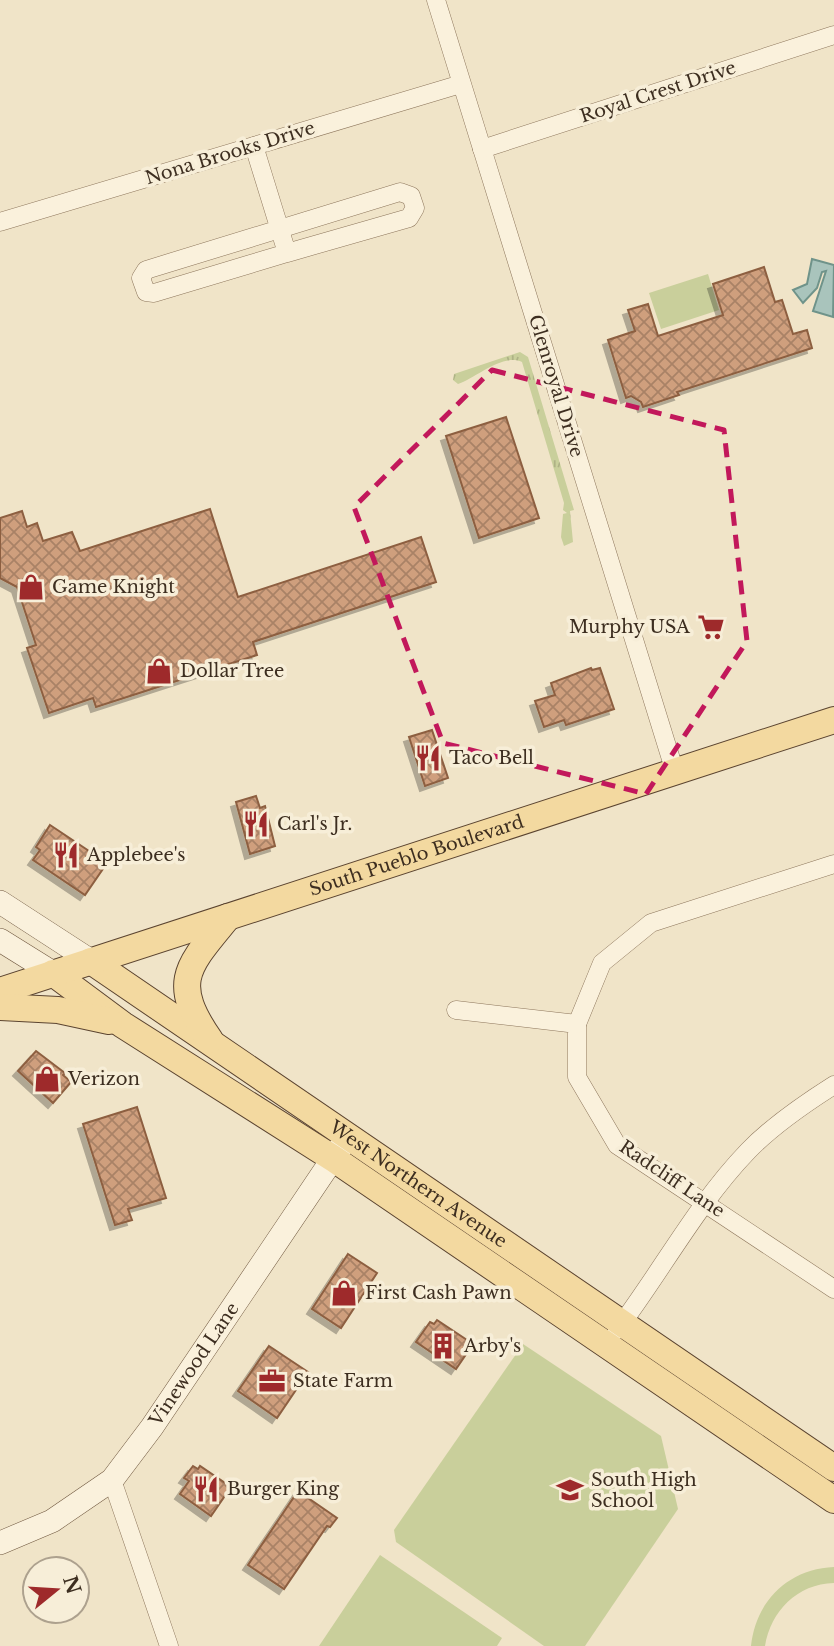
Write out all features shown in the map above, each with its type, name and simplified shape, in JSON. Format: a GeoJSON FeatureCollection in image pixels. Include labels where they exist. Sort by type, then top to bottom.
{"type":"FeatureCollection","features":[{"type":"Feature","properties":{"kind":"main road","name":"South Pueblo Boulevard"},"geometry":{"type":"LineString","coordinates":[[0,992],[834,720]]}},
{"type":"Feature","properties":{"kind":"main road"},"geometry":{"type":"LineString","coordinates":[[215,1047],[197,1020],[186,982],[196,957],[228,917]]}},
{"type":"Feature","properties":{"kind":"main road","name":"West Northern Avenue"},"geometry":{"type":"LineString","coordinates":[[91,961],[215,1047],[340,1148]]}},
{"type":"Feature","properties":{"kind":"main road","name":"West Northern Avenue"},"geometry":{"type":"LineString","coordinates":[[53,973],[123,1024],[340,1148],[614,1334],[834,1468]]}},
{"type":"Feature","properties":{"kind":"main road"},"geometry":{"type":"LineString","coordinates":[[0,1007],[80,1013],[123,1024]]}},
{"type":"Feature","properties":{"kind":"main road","name":"West Northern Avenue"},"geometry":{"type":"LineString","coordinates":[[614,1334],[834,1500]]}},
{"type":"Feature","properties":{"kind":"street","name":"Glenroyal Drive"},"geometry":{"type":"LineString","coordinates":[[436,0],[675,772]]}},
{"type":"Feature","properties":{"kind":"street","name":"Royal Crest Drive"},"geometry":{"type":"LineString","coordinates":[[482,149],[834,35]]}},
{"type":"Feature","properties":{"kind":"street","name":"Nona Brooks Drive"},"geometry":{"type":"LineString","coordinates":[[0,222],[461,84]]}},
{"type":"Feature","properties":{"kind":"street"},"geometry":{"type":"LineString","coordinates":[[254,146],[287,253]]}},
{"type":"Feature","properties":{"kind":"street"},"geometry":{"type":"LineString","coordinates":[[400,192],[411,196],[415,208],[409,218],[287,253],[153,293],[146,292],[141,278],[146,270],[400,192]]}},
{"type":"Feature","properties":{"kind":"street","name":"Radcliff Lane"},"geometry":{"type":"LineString","coordinates":[[834,864],[651,923],[602,963],[577,1024],[578,1077],[618,1145],[834,1289]]}},
{"type":"Feature","properties":{"kind":"street","name":"West Northern Avenue"},"geometry":{"type":"LineString","coordinates":[[0,902],[91,961]]}},
{"type":"Feature","properties":{"kind":"street","name":"West Northern Avenue"},"geometry":{"type":"LineString","coordinates":[[0,940],[53,973]]}},
{"type":"Feature","properties":{"kind":"street"},"geometry":{"type":"LineString","coordinates":[[456,1010],[577,1024]]}},
{"type":"Feature","properties":{"kind":"street"},"geometry":{"type":"LineString","coordinates":[[614,1334],[707,1202],[747,1152],[779,1123],[834,1085]]}},
{"type":"Feature","properties":{"kind":"street","name":"Vinewood Lane"},"geometry":{"type":"LineString","coordinates":[[0,1543],[52,1521],[112,1480],[152,1427],[340,1148]]}},
{"type":"Feature","properties":{"kind":"street"},"geometry":{"type":"LineString","coordinates":[[112,1480],[169,1646]]}},
{"type":"Feature","properties":{"kind":"highlighted area"},"geometry":{"type":"Polygon","coordinates":[[[492,370],[724,430],[747,641],[646,794],[443,743],[354,507],[492,370]]]}},
{"type":"Feature","properties":{"kind":"green space"},"geometry":{"type":"Polygon","coordinates":[[[708,274],[719,310],[661,329],[649,293],[708,274]]]}},
{"type":"Feature","properties":{"kind":"green space"},"geometry":{"type":"Polygon","coordinates":[[[520,352],[528,357],[574,510],[570,511],[573,542],[564,546],[561,537],[563,514],[567,513],[563,510],[564,503],[522,362],[514,360],[498,363],[458,384],[453,380],[454,374],[520,352]]]}},
{"type":"Feature","properties":{"kind":"green space"},"geometry":{"type":"Polygon","coordinates":[[[523,1344],[661,1436],[678,1509],[585,1646],[544,1646],[396,1542],[394,1530],[523,1344]]]}},
{"type":"Feature","properties":{"kind":"green space"},"geometry":{"type":"Polygon","coordinates":[[[380,1555],[502,1638],[497,1646],[319,1646],[380,1555]]]}},
{"type":"Feature","properties":{"kind":"green space"},"geometry":{"type":"Polygon","coordinates":[[[834,1567],[834,1583],[808,1588],[797,1594],[773,1622],[765,1646],[751,1646],[760,1615],[777,1590],[802,1574],[834,1567]]]}},
{"type":"Feature","properties":{"kind":"water"},"geometry":{"type":"Polygon","coordinates":[[[812,259],[834,265],[833,317],[813,311],[826,271],[822,272],[817,288],[803,303],[793,290],[807,284],[812,259]]]}},
{"type":"Feature","properties":{"kind":"building"},"geometry":{"type":"Polygon","coordinates":[[[764,267],[775,302],[782,300],[793,334],[807,330],[812,348],[677,392],[679,395],[643,407],[641,402],[631,396],[626,398],[608,340],[635,331],[628,310],[648,304],[658,336],[723,315],[713,284],[764,267]]]}},
{"type":"Feature","properties":{"kind":"building"},"geometry":{"type":"Polygon","coordinates":[[[506,417],[539,518],[479,538],[446,436],[506,417]]]}},
{"type":"Feature","properties":{"kind":"building"},"geometry":{"type":"Polygon","coordinates":[[[210,509],[238,597],[421,537],[436,582],[253,642],[257,655],[96,707],[93,698],[49,713],[27,648],[36,645],[17,587],[0,578],[0,518],[22,511],[27,527],[37,523],[43,541],[72,532],[80,551],[210,509]]]}},
{"type":"Feature","properties":{"kind":"building"},"geometry":{"type":"Polygon","coordinates":[[[591,668],[600,668],[614,709],[566,725],[564,720],[544,727],[535,701],[555,695],[551,683],[591,668]]]}},
{"type":"Feature","properties":{"kind":"building","name":"Taco Bell"},"geometry":{"type":"Polygon","coordinates":[[[432,730],[448,778],[425,786],[409,737],[432,730]]]}},
{"type":"Feature","properties":{"kind":"building","name":"Carl's Jr."},"geometry":{"type":"Polygon","coordinates":[[[256,796],[260,808],[265,806],[275,846],[250,854],[236,802],[256,796]]]}},
{"type":"Feature","properties":{"kind":"building","name":"Applebee's"},"geometry":{"type":"Polygon","coordinates":[[[50,825],[107,863],[85,895],[33,860],[40,850],[36,847],[50,825]]]}},
{"type":"Feature","properties":{"kind":"building","name":"Verizon"},"geometry":{"type":"Polygon","coordinates":[[[36,1051],[65,1073],[63,1075],[71,1082],[53,1103],[18,1071],[36,1051]]]}},
{"type":"Feature","properties":{"kind":"building"},"geometry":{"type":"Polygon","coordinates":[[[137,1107],[166,1198],[128,1209],[132,1220],[115,1225],[83,1124],[137,1107]]]}},
{"type":"Feature","properties":{"kind":"building"},"geometry":{"type":"Polygon","coordinates":[[[348,1254],[377,1273],[341,1328],[312,1309],[348,1254]]]}},
{"type":"Feature","properties":{"kind":"building","name":"Arby's"},"geometry":{"type":"Polygon","coordinates":[[[437,1320],[473,1344],[456,1369],[416,1342],[430,1322],[434,1324],[437,1320]]]}},
{"type":"Feature","properties":{"kind":"building"},"geometry":{"type":"Polygon","coordinates":[[[269,1346],[308,1372],[277,1418],[238,1391],[269,1346]]]}},
{"type":"Feature","properties":{"kind":"building"},"geometry":{"type":"Polygon","coordinates":[[[193,1466],[198,1469],[200,1466],[231,1487],[211,1516],[180,1494],[189,1481],[184,1478],[193,1466]]]}},
{"type":"Feature","properties":{"kind":"building"},"geometry":{"type":"Polygon","coordinates":[[[298,1491],[337,1518],[330,1527],[327,1526],[284,1589],[248,1565],[298,1491]]]}},
{"type":"Feature","properties":{"kind":"place","name":"Game Knight"},"geometry":{"type":"Point","coordinates":[31,587]}},
{"type":"Feature","properties":{"kind":"place","name":"Murphy USA"},"geometry":{"type":"Point","coordinates":[711,627]}},
{"type":"Feature","properties":{"kind":"place","name":"Dollar Tree"},"geometry":{"type":"Point","coordinates":[159,671]}},
{"type":"Feature","properties":{"kind":"place","name":"Taco Bell"},"geometry":{"type":"Point","coordinates":[428,758]}},
{"type":"Feature","properties":{"kind":"place","name":"Carl's Jr."},"geometry":{"type":"Point","coordinates":[256,824]}},
{"type":"Feature","properties":{"kind":"place","name":"Applebee's"},"geometry":{"type":"Point","coordinates":[66,855]}},
{"type":"Feature","properties":{"kind":"place","name":"Verizon"},"geometry":{"type":"Point","coordinates":[47,1079]}},
{"type":"Feature","properties":{"kind":"place","name":"First Cash Pawn"},"geometry":{"type":"Point","coordinates":[344,1293]}},
{"type":"Feature","properties":{"kind":"place","name":"Arby's"},"geometry":{"type":"Point","coordinates":[443,1346]}},
{"type":"Feature","properties":{"kind":"place","name":"State Farm"},"geometry":{"type":"Point","coordinates":[272,1381]}},
{"type":"Feature","properties":{"kind":"place","name":"Burger King"},"geometry":{"type":"Point","coordinates":[206,1489]}},
{"type":"Feature","properties":{"kind":"place","name":"South High School"},"geometry":{"type":"Point","coordinates":[570,1490]}}]}
